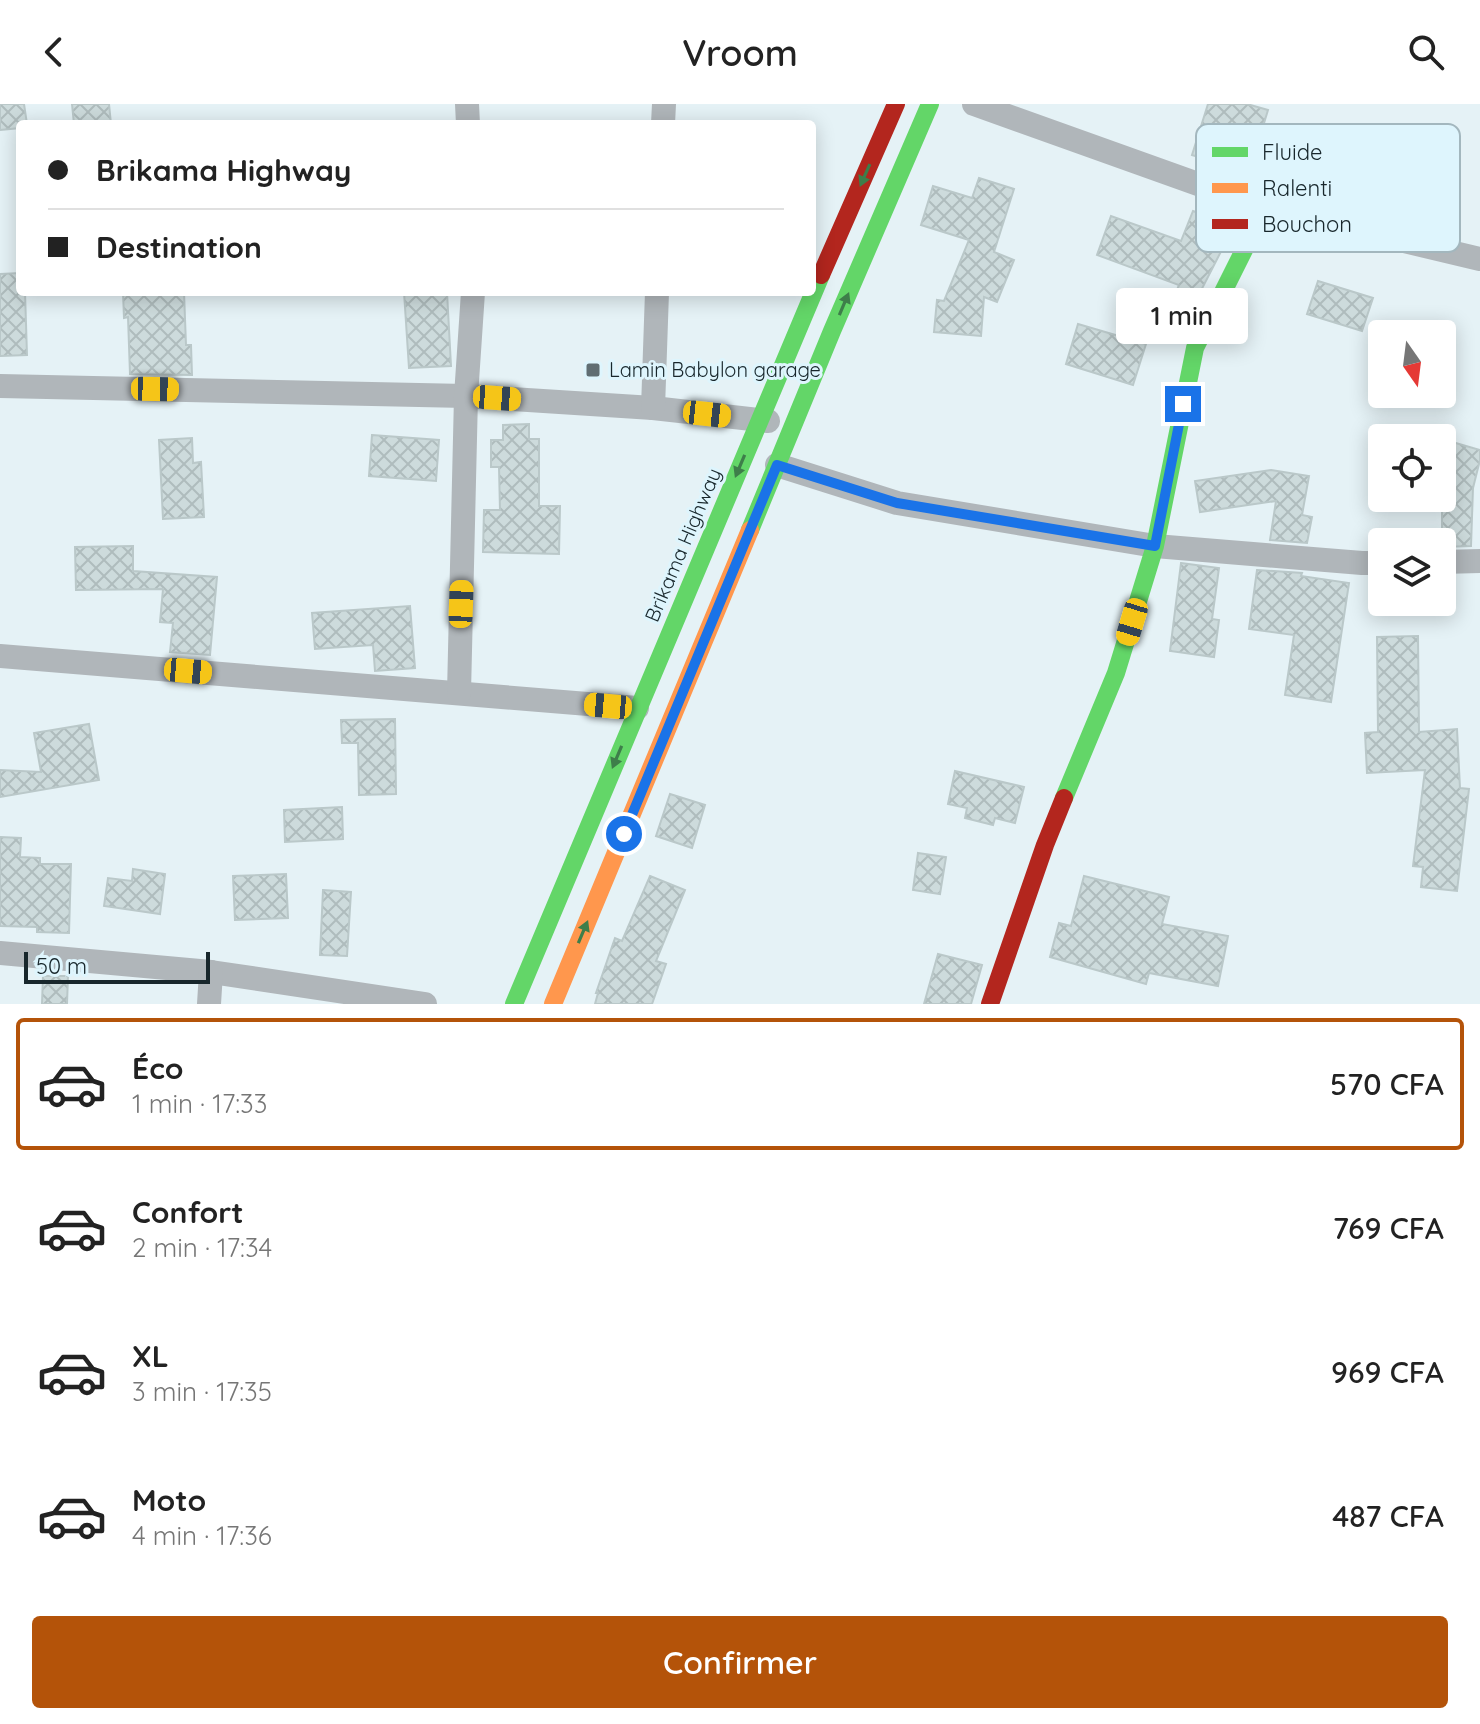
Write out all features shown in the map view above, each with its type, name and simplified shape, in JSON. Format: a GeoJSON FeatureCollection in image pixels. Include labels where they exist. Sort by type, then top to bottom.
{"type":"FeatureCollection","features":[{"type":"Feature","properties":{"kind":"main road","name":"Brikama Highway"},"geometry":{"type":"LineString","coordinates":[[816,286],[896,104]]}},
{"type":"Feature","properties":{"kind":"main road"},"geometry":{"type":"LineString","coordinates":[[553,1004],[832,331],[930,104]]}},
{"type":"Feature","properties":{"kind":"main road"},"geometry":{"type":"LineString","coordinates":[[990,1004],[1045,845],[1116,673],[1155,546],[1195,348],[1243,252]]}},
{"type":"Feature","properties":{"kind":"main road","name":"Brikama Highway"},"geometry":{"type":"LineString","coordinates":[[514,1004],[812,296]]}},
{"type":"Feature","properties":{"kind":"main road"},"geometry":{"type":"LineString","coordinates":[[801,320],[832,331]]}},
{"type":"Feature","properties":{"kind":"street"},"geometry":{"type":"LineString","coordinates":[[974,104],[1196,183]]}},
{"type":"Feature","properties":{"kind":"street"},"geometry":{"type":"LineString","coordinates":[[1450,252],[1480,259]]}},
{"type":"Feature","properties":{"kind":"street"},"geometry":{"type":"LineString","coordinates":[[459,693],[466,396],[473,296]]}},
{"type":"Feature","properties":{"kind":"street"},"geometry":{"type":"LineString","coordinates":[[653,408],[657,296]]}},
{"type":"Feature","properties":{"kind":"street"},"geometry":{"type":"LineString","coordinates":[[0,386],[466,396],[653,408],[794,423]]}},
{"type":"Feature","properties":{"kind":"street"},"geometry":{"type":"LineString","coordinates":[[777,465],[897,503],[1155,546],[1368,563]]}},
{"type":"Feature","properties":{"kind":"street"},"geometry":{"type":"LineString","coordinates":[[1456,562],[1480,561]]}},
{"type":"Feature","properties":{"kind":"street"},"geometry":{"type":"LineString","coordinates":[[0,656],[637,708]]}},
{"type":"Feature","properties":{"kind":"street"},"geometry":{"type":"LineString","coordinates":[[0,953],[211,972],[425,1004]]}},
{"type":"Feature","properties":{"kind":"street"},"geometry":{"type":"LineString","coordinates":[[209,1004],[211,972]]}},
{"type":"Feature","properties":{"kind":"building"},"geometry":{"type":"Polygon","coordinates":[[[0,104],[24,104],[26,120],[16,120],[16,128],[0,130],[0,104]]]}},
{"type":"Feature","properties":{"kind":"building"},"geometry":{"type":"Polygon","coordinates":[[[72,104],[109,104],[111,120],[74,120],[72,104]]]}},
{"type":"Feature","properties":{"kind":"building"},"geometry":{"type":"Polygon","coordinates":[[[1208,104],[1247,104],[1268,110],[1264,124],[1202,124],[1208,104]]]}},
{"type":"Feature","properties":{"kind":"building"},"geometry":{"type":"Polygon","coordinates":[[[979,178],[1014,189],[994,252],[1014,260],[997,302],[984,297],[981,336],[934,332],[937,300],[944,301],[969,240],[921,225],[933,186],[972,198],[979,178]]]}},
{"type":"Feature","properties":{"kind":"building"},"geometry":{"type":"Polygon","coordinates":[[[1193,211],[1196,212],[1196,252],[1221,252],[1189,314],[1170,307],[1179,285],[1097,255],[1111,216],[1181,241],[1193,211]]]}},
{"type":"Feature","properties":{"kind":"building"},"geometry":{"type":"Polygon","coordinates":[[[16,273],[16,296],[25,296],[27,355],[0,356],[0,274],[16,273]]]}},
{"type":"Feature","properties":{"kind":"building"},"geometry":{"type":"Polygon","coordinates":[[[1318,281],[1373,298],[1362,331],[1307,314],[1318,281]]]}},
{"type":"Feature","properties":{"kind":"building"},"geometry":{"type":"Polygon","coordinates":[[[123,296],[184,296],[186,345],[191,345],[192,375],[130,374],[128,317],[124,318],[123,296]]]}},
{"type":"Feature","properties":{"kind":"building"},"geometry":{"type":"Polygon","coordinates":[[[404,296],[447,296],[451,366],[409,368],[404,296]]]}},
{"type":"Feature","properties":{"kind":"building"},"geometry":{"type":"Polygon","coordinates":[[[1078,324],[1146,344],[1133,385],[1066,364],[1078,324]]]}},
{"type":"Feature","properties":{"kind":"building"},"geometry":{"type":"Polygon","coordinates":[[[529,424],[529,439],[539,439],[539,506],[560,506],[559,554],[483,552],[484,510],[500,510],[499,467],[491,467],[491,440],[503,440],[503,425],[529,424]]]}},
{"type":"Feature","properties":{"kind":"building"},"geometry":{"type":"Polygon","coordinates":[[[372,435],[439,440],[436,481],[369,476],[372,435]]]}},
{"type":"Feature","properties":{"kind":"building"},"geometry":{"type":"Polygon","coordinates":[[[192,438],[193,463],[201,462],[204,517],[163,519],[159,440],[192,438]]]}},
{"type":"Feature","properties":{"kind":"building"},"geometry":{"type":"Polygon","coordinates":[[[1456,443],[1480,450],[1473,488],[1471,546],[1456,547],[1456,528],[1442,528],[1442,512],[1456,512],[1456,443]]]}},
{"type":"Feature","properties":{"kind":"building"},"geometry":{"type":"Polygon","coordinates":[[[1271,470],[1309,476],[1302,515],[1312,517],[1307,543],[1270,540],[1276,501],[1200,512],[1195,481],[1271,470]]]}},
{"type":"Feature","properties":{"kind":"building"},"geometry":{"type":"Polygon","coordinates":[[[133,546],[133,571],[217,577],[210,655],[170,652],[173,623],[160,622],[163,589],[76,590],[75,547],[133,546]]]}},
{"type":"Feature","properties":{"kind":"building"},"geometry":{"type":"Polygon","coordinates":[[[1181,563],[1219,568],[1212,619],[1219,620],[1214,657],[1170,651],[1181,563]]]}},
{"type":"Feature","properties":{"kind":"building"},"geometry":{"type":"Polygon","coordinates":[[[1257,570],[1302,573],[1301,576],[1349,583],[1331,702],[1285,695],[1294,635],[1249,629],[1257,570]]]}},
{"type":"Feature","properties":{"kind":"building"},"geometry":{"type":"Polygon","coordinates":[[[410,606],[415,668],[375,671],[373,645],[315,649],[312,613],[410,606]]]}},
{"type":"Feature","properties":{"kind":"building"},"geometry":{"type":"Polygon","coordinates":[[[1418,636],[1419,732],[1457,729],[1460,788],[1469,789],[1457,891],[1421,887],[1423,867],[1413,866],[1425,770],[1367,773],[1365,733],[1378,732],[1377,637],[1418,636]]]}},
{"type":"Feature","properties":{"kind":"building"},"geometry":{"type":"Polygon","coordinates":[[[395,719],[396,794],[359,795],[358,743],[342,743],[341,720],[395,719]]]}},
{"type":"Feature","properties":{"kind":"building"},"geometry":{"type":"Polygon","coordinates":[[[89,724],[99,780],[0,797],[0,770],[41,772],[34,733],[89,724]]]}},
{"type":"Feature","properties":{"kind":"building"},"geometry":{"type":"Polygon","coordinates":[[[955,771],[1024,787],[1015,823],[995,818],[993,825],[965,818],[967,808],[948,804],[955,771]]]}},
{"type":"Feature","properties":{"kind":"building"},"geometry":{"type":"Polygon","coordinates":[[[670,794],[705,805],[692,848],[656,836],[670,794]]]}},
{"type":"Feature","properties":{"kind":"building"},"geometry":{"type":"Polygon","coordinates":[[[342,807],[343,839],[285,842],[284,810],[342,807]]]}},
{"type":"Feature","properties":{"kind":"building"},"geometry":{"type":"Polygon","coordinates":[[[0,837],[21,838],[20,857],[40,858],[40,864],[71,864],[69,933],[37,932],[37,927],[0,926],[0,837]]]}},
{"type":"Feature","properties":{"kind":"building"},"geometry":{"type":"Polygon","coordinates":[[[918,853],[946,857],[940,894],[913,890],[918,853]]]}},
{"type":"Feature","properties":{"kind":"building"},"geometry":{"type":"Polygon","coordinates":[[[133,869],[165,874],[160,914],[104,906],[108,878],[132,881],[133,869]]]}},
{"type":"Feature","properties":{"kind":"building"},"geometry":{"type":"Polygon","coordinates":[[[286,874],[288,918],[235,920],[233,876],[286,874]]]}},
{"type":"Feature","properties":{"kind":"building"},"geometry":{"type":"Polygon","coordinates":[[[650,876],[685,890],[656,961],[666,964],[652,1004],[595,1004],[615,938],[622,941],[650,876]]]}},
{"type":"Feature","properties":{"kind":"building"},"geometry":{"type":"Polygon","coordinates":[[[1084,876],[1169,897],[1162,924],[1228,936],[1218,986],[1149,973],[1146,984],[1050,957],[1059,923],[1071,926],[1084,876]]]}},
{"type":"Feature","properties":{"kind":"building"},"geometry":{"type":"Polygon","coordinates":[[[323,890],[351,892],[347,956],[320,955],[323,890]]]}},
{"type":"Feature","properties":{"kind":"building"},"geometry":{"type":"Polygon","coordinates":[[[938,954],[982,965],[971,1004],[924,1004],[938,954]]]}},
{"type":"Feature","properties":{"kind":"building"},"geometry":{"type":"Polygon","coordinates":[[[43,976],[68,976],[67,1004],[42,1004],[43,976]]]}},
{"type":"Feature","properties":{"kind":"traffic: fast"},"geometry":{"type":"LineString","coordinates":[[750,530],[930,104]]}},
{"type":"Feature","properties":{"kind":"traffic: fast"},"geometry":{"type":"LineString","coordinates":[[1064,798],[1116,673],[1155,546],[1195,348],[1243,252]]}},
{"type":"Feature","properties":{"kind":"traffic: fast"},"geometry":{"type":"LineString","coordinates":[[816,287],[821,275]]}},
{"type":"Feature","properties":{"kind":"traffic: fast"},"geometry":{"type":"LineString","coordinates":[[514,1004],[812,296]]}},
{"type":"Feature","properties":{"kind":"traffic: slow"},"geometry":{"type":"LineString","coordinates":[[553,1004],[750,530]]}},
{"type":"Feature","properties":{"kind":"traffic: jam"},"geometry":{"type":"LineString","coordinates":[[821,275],[896,104]]}},
{"type":"Feature","properties":{"kind":"traffic: jam"},"geometry":{"type":"LineString","coordinates":[[990,1004],[1064,798]]}},
{"type":"Feature","properties":{"kind":"place","name":"Lamin Babylon garage"},"geometry":{"type":"Point","coordinates":[593,370]}},
{"type":"Feature","properties":{"kind":"route"},"geometry":{"type":"LineString","coordinates":[[624,834],[777,465],[897,503],[1155,546],[1183,404]]}}]}
